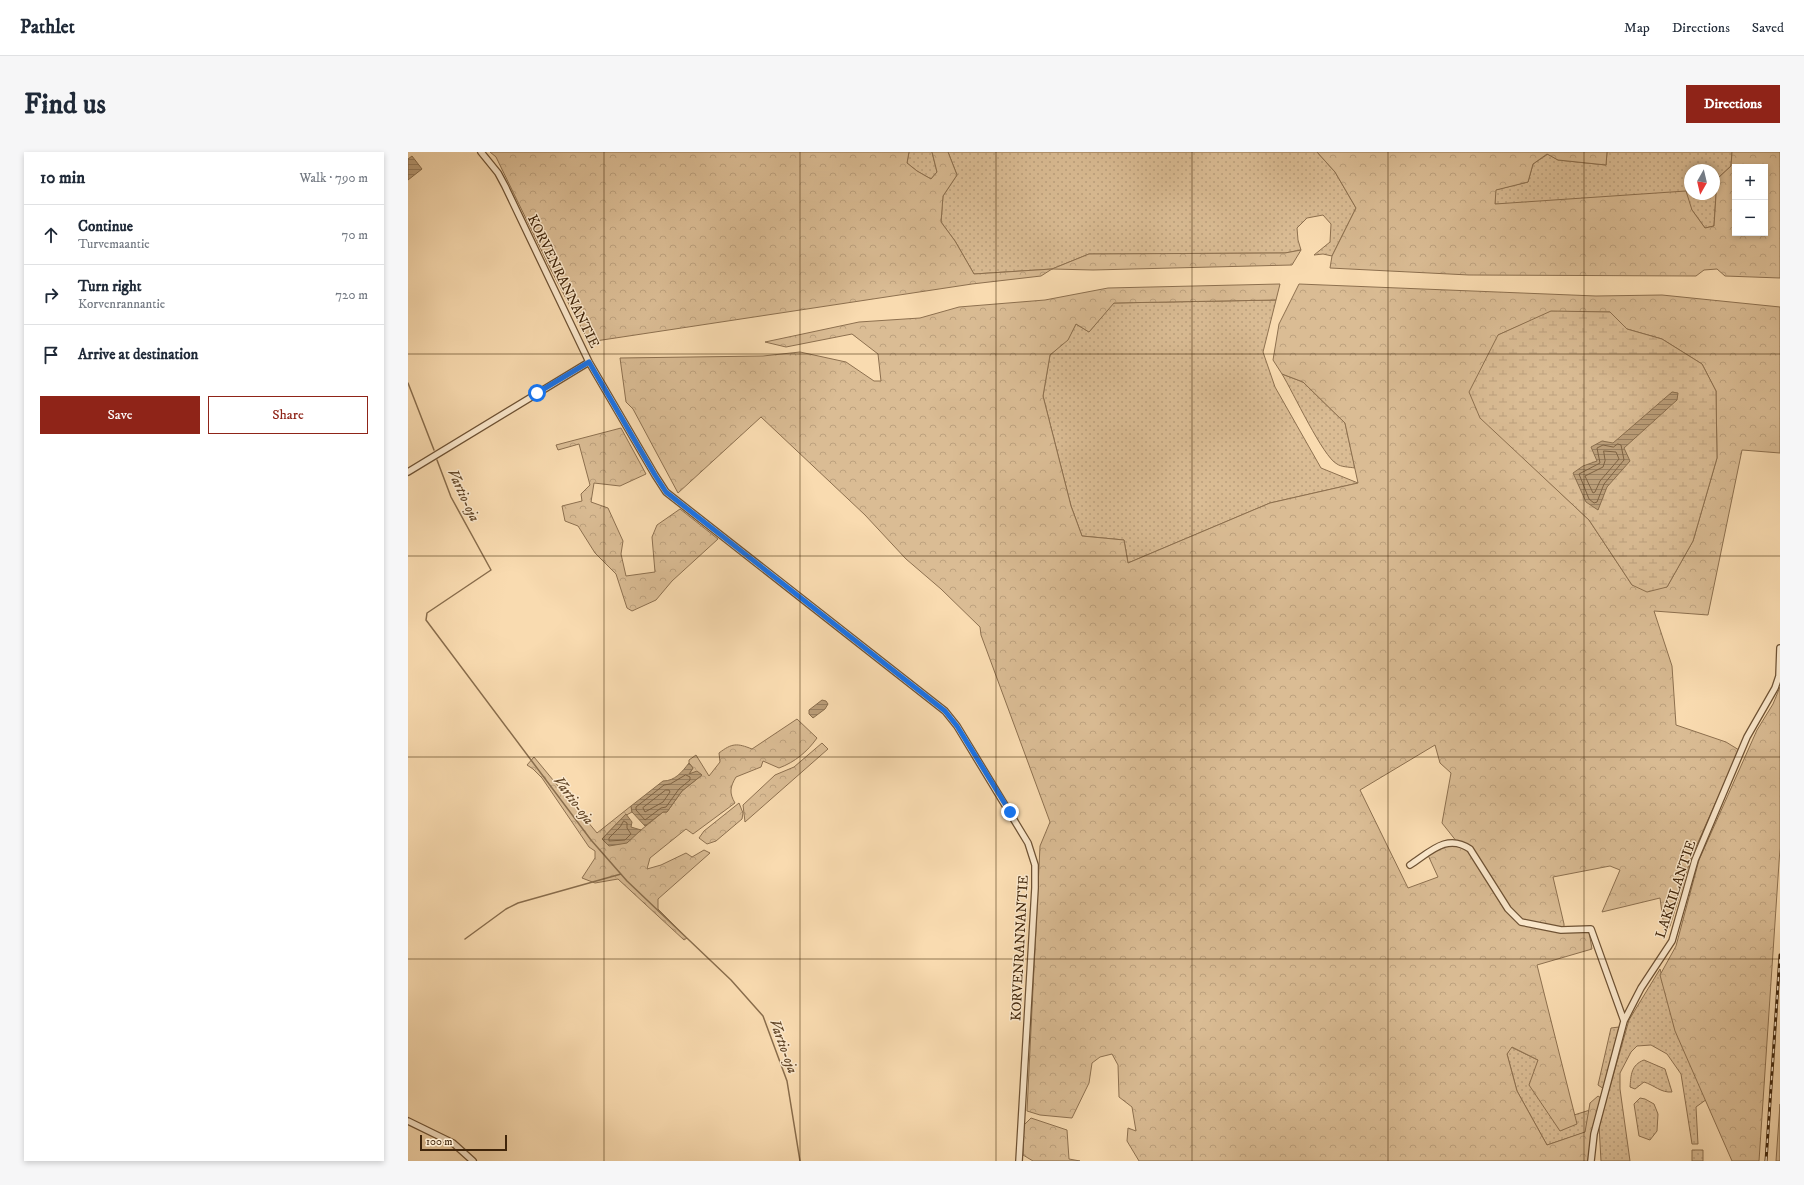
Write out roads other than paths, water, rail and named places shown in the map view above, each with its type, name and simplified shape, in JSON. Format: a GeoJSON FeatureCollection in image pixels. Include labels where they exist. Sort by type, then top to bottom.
{"type":"FeatureCollection","features":[{"type":"Feature","properties":{"kind":"street","name":"KORVENRANNANTIE"},"geometry":{"type":"LineString","coordinates":[[481,152],[498,173],[589,362],[666,492],[945,711],[957,726],[1025,836],[1035,864],[1035,888],[1019,1161]]}},
{"type":"Feature","properties":{"kind":"street"},"geometry":{"type":"LineString","coordinates":[[408,472],[589,362]]}},
{"type":"Feature","properties":{"kind":"street","name":"LAKKILANTIE"},"geometry":{"type":"LineString","coordinates":[[1591,1161],[1594,1134],[1624,1021],[1641,988],[1672,940],[1695,860],[1747,737],[1775,688],[1779,676],[1780,648]]}},
{"type":"Feature","properties":{"kind":"street"},"geometry":{"type":"LineString","coordinates":[[1410,865],[1444,844],[1454,841],[1462,844],[1474,854],[1508,909],[1521,922],[1561,930],[1591,929],[1624,1021]]}},
{"type":"Feature","properties":{"kind":"street"},"geometry":{"type":"LineString","coordinates":[[408,1121],[453,1143],[474,1161]]}},
{"type":"Feature","properties":{"kind":"water"},"geometry":{"type":"Polygon","coordinates":[[[412,156],[422,169],[408,180],[408,159],[412,156]]]}},
{"type":"Feature","properties":{"kind":"water"},"geometry":{"type":"Polygon","coordinates":[[[1672,392],[1678,393],[1677,400],[1624,448],[1630,461],[1607,487],[1598,510],[1586,502],[1573,473],[1583,466],[1597,461],[1591,447],[1602,441],[1613,443],[1672,392]]]}},
{"type":"Feature","properties":{"kind":"water"},"geometry":{"type":"Polygon","coordinates":[[[822,700],[826,701],[828,704],[825,709],[813,718],[809,714],[809,710],[822,700]]]}},
{"type":"Feature","properties":{"kind":"water"},"geometry":{"type":"Polygon","coordinates":[[[689,763],[693,768],[689,774],[697,771],[702,775],[682,791],[667,812],[663,812],[645,826],[632,812],[631,806],[663,781],[675,778],[689,763]]]}},
{"type":"Feature","properties":{"kind":"water"},"geometry":{"type":"Polygon","coordinates":[[[626,814],[632,822],[631,827],[641,830],[627,843],[609,846],[602,839],[626,814]]]}},
{"type":"Feature","properties":{"kind":"waterway","name":"Vartio-oja"},"geometry":{"type":"LineString","coordinates":[[408,383],[434,450]]}},
{"type":"Feature","properties":{"kind":"waterway","name":"Vartio-oja"},"geometry":{"type":"LineString","coordinates":[[437,460],[451,497],[491,570],[427,613],[426,620],[591,840],[627,881],[731,980],[763,1016],[787,1081],[800,1161]]}},
{"type":"Feature","properties":{"kind":"waterway"},"geometry":{"type":"LineString","coordinates":[[465,939],[506,909],[518,903],[621,874]]}},
{"type":"Feature","properties":{"kind":"railway"},"geometry":{"type":"LineString","coordinates":[[1766,1161],[1780,955]]}}]}
